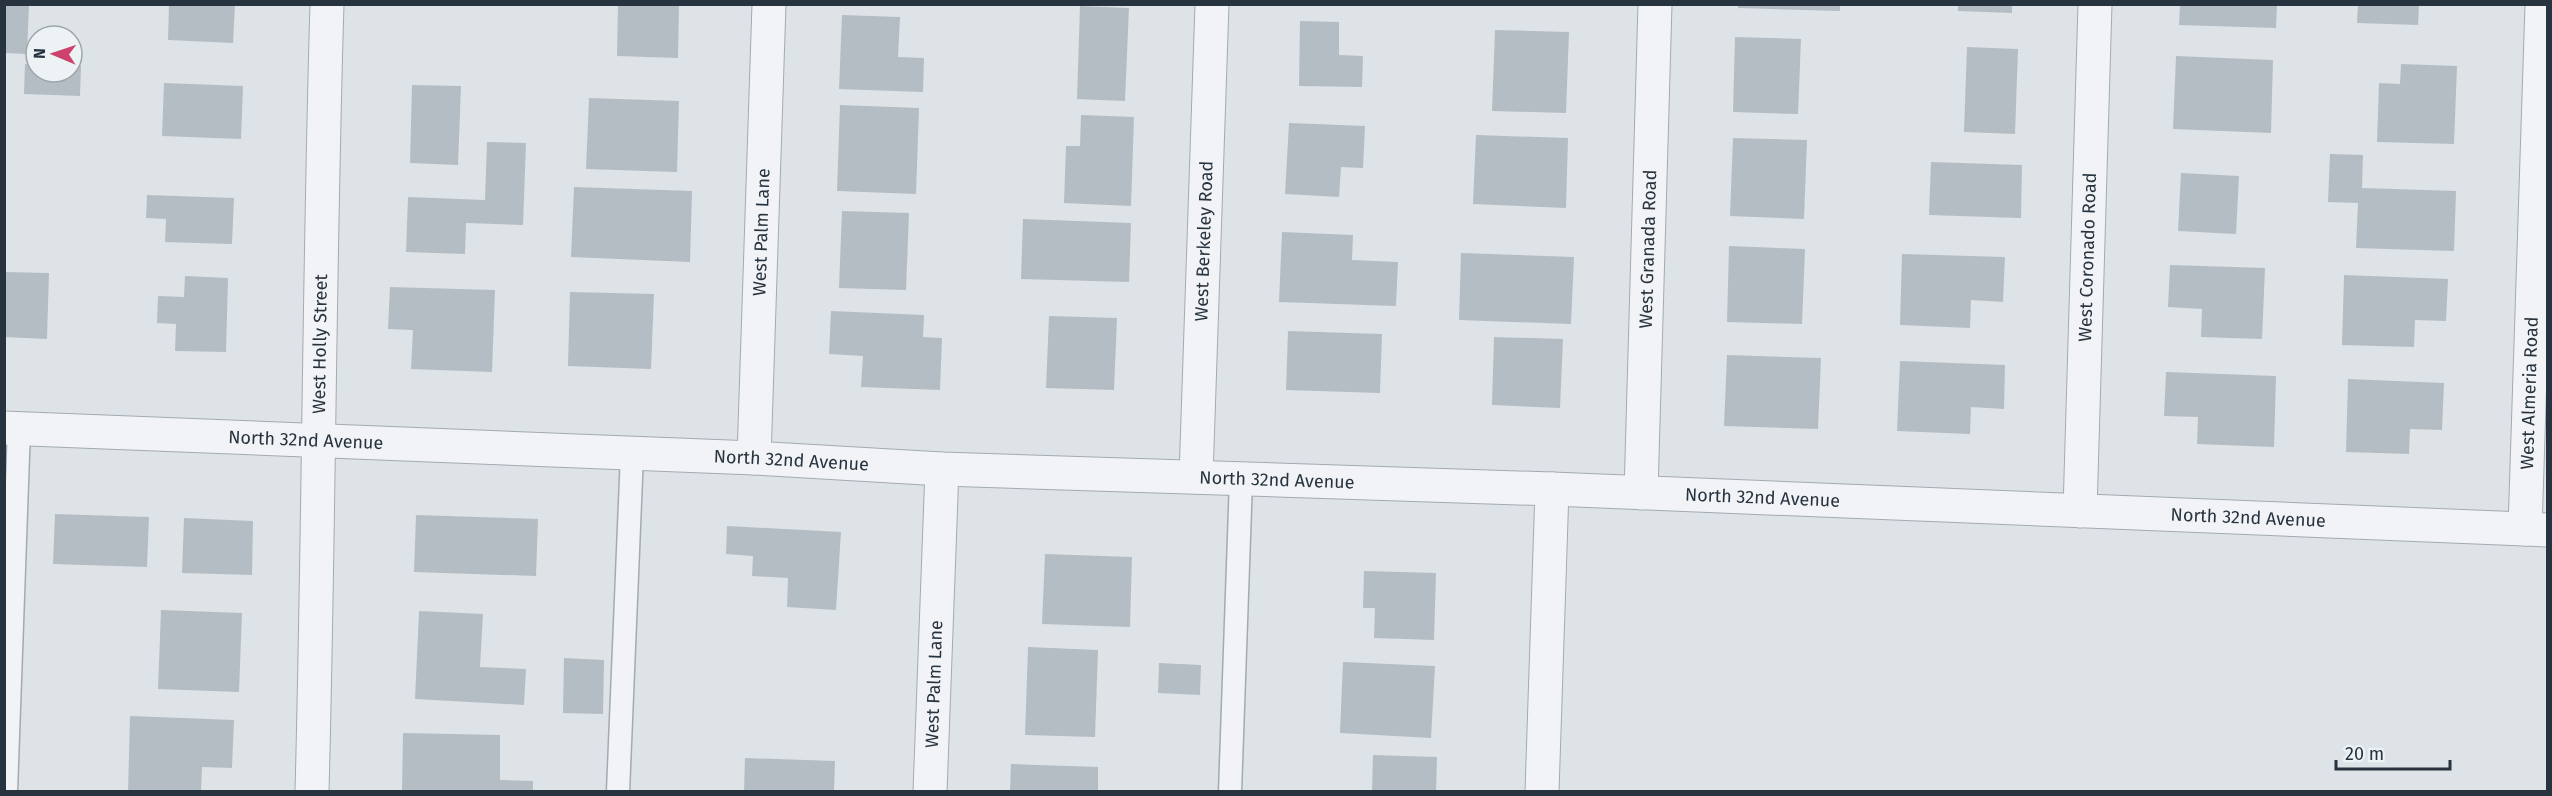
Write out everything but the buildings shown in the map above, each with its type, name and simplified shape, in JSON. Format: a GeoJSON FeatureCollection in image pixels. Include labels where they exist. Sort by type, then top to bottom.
{"type":"FeatureCollection","features":[{"type":"Feature","properties":{"kind":"street","name":"West Holly Street"},"geometry":{"type":"LineString","coordinates":[[312,792],[321,195],[327,4]]}},
{"type":"Feature","properties":{"kind":"street","name":"West Palm Lane"},"geometry":{"type":"LineString","coordinates":[[754,458],[769,4]]}},
{"type":"Feature","properties":{"kind":"street","name":"West Berkeley Road"},"geometry":{"type":"LineString","coordinates":[[1196,477],[1212,4]]}},
{"type":"Feature","properties":{"kind":"street","name":"West Granada Road"},"geometry":{"type":"LineString","coordinates":[[1641,494],[1655,4]]}},
{"type":"Feature","properties":{"kind":"street","name":"West Coronado Road"},"geometry":{"type":"LineString","coordinates":[[2080,511],[2095,4]]}},
{"type":"Feature","properties":{"kind":"street","name":"West Almeria Road"},"geometry":{"type":"LineString","coordinates":[[2536,529],[2542,4]]}},
{"type":"Feature","properties":{"kind":"street","name":"North 32nd Avenue"},"geometry":{"type":"LineString","coordinates":[[12,428],[754,458],[942,469],[1552,489],[2536,529]]}},
{"type":"Feature","properties":{"kind":"street","name":"West Palm Lane"},"geometry":{"type":"LineString","coordinates":[[930,792],[942,469]]}},
{"type":"Feature","properties":{"kind":"street"},"geometry":{"type":"LineString","coordinates":[[1542,792],[1552,489]]}},
{"type":"Feature","properties":{"kind":"lane"},"geometry":{"type":"LineString","coordinates":[[6,792],[12,428]]}},
{"type":"Feature","properties":{"kind":"lane"},"geometry":{"type":"LineString","coordinates":[[618,792],[632,454]]}},
{"type":"Feature","properties":{"kind":"lane"},"geometry":{"type":"LineString","coordinates":[[1230,792],[1241,480]]}}]}
